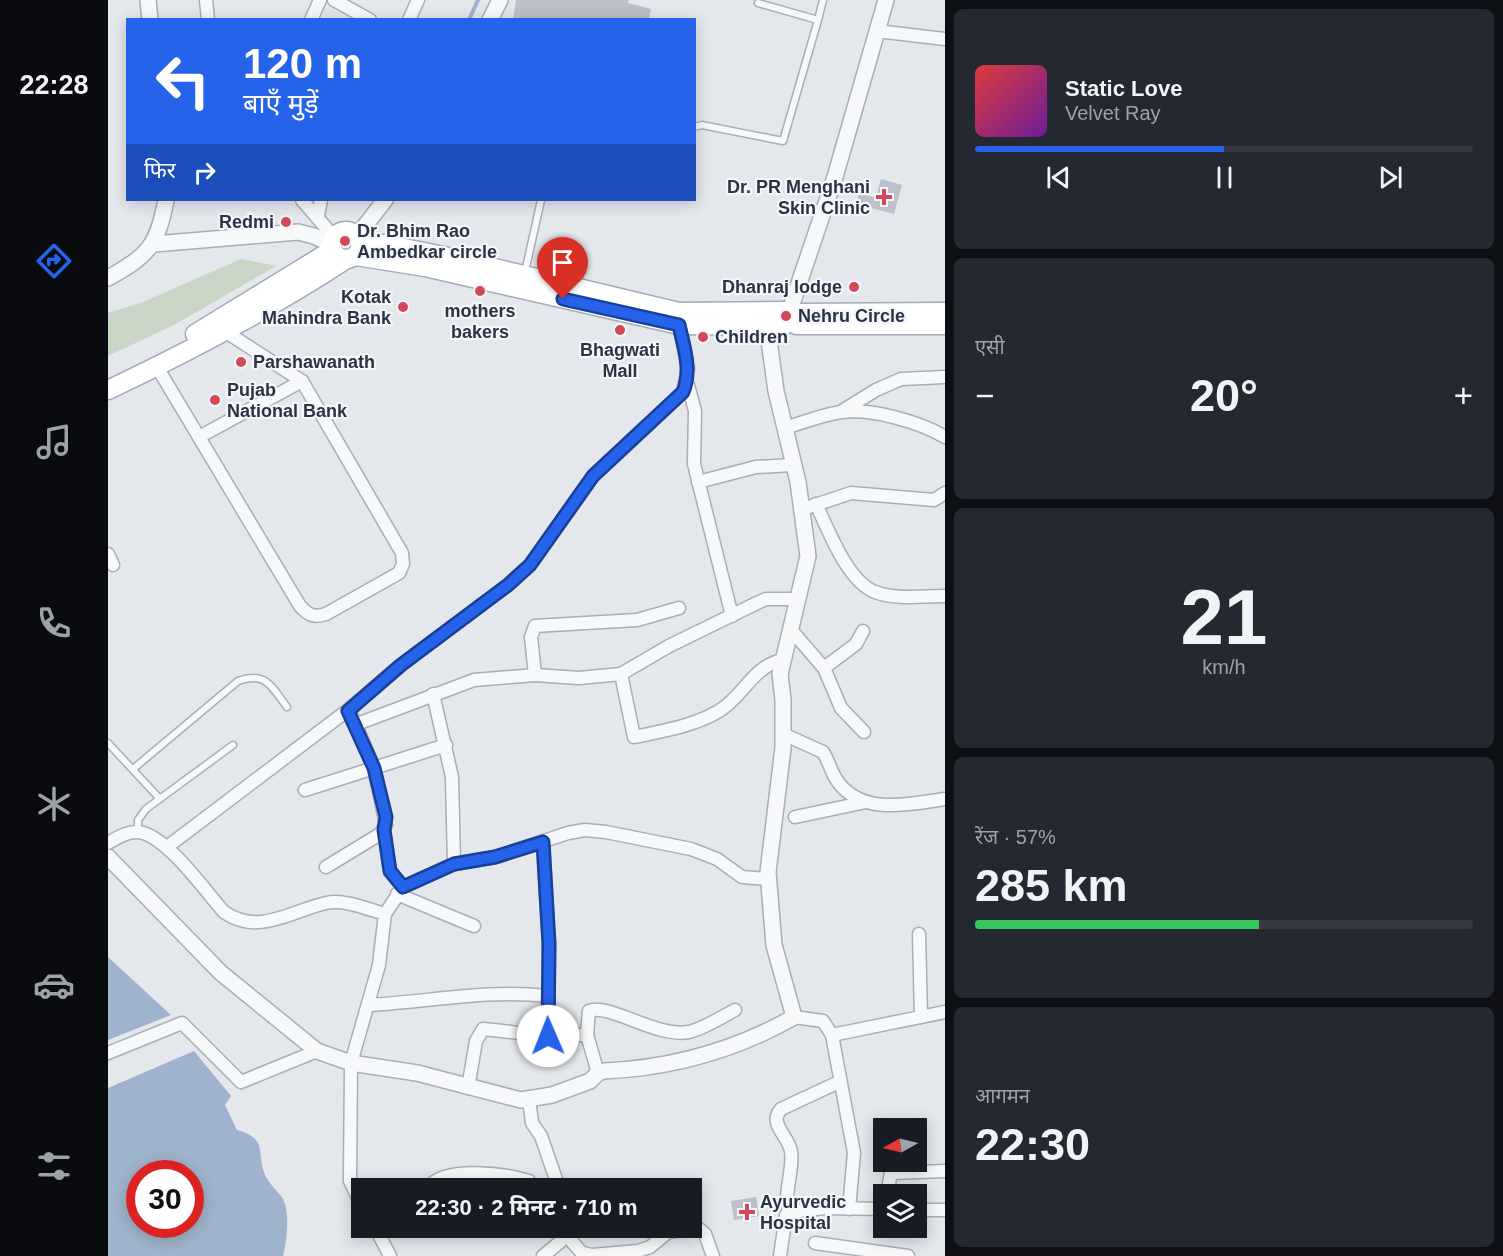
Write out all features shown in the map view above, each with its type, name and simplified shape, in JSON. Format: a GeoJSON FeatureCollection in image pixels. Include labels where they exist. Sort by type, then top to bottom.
{"type":"FeatureCollection","features":[{"type":"Feature","properties":{"kind":"main road"},"geometry":{"type":"LineString","coordinates":[[108,379],[214,325],[345,246],[679,312],[945,326]]}},
{"type":"Feature","properties":{"kind":"main road"},"geometry":{"type":"LineString","coordinates":[[108,390],[226,332],[345,246]]}},
{"type":"Feature","properties":{"kind":"main road"},"geometry":{"type":"LineString","coordinates":[[523,283],[679,325],[945,312]]}},
{"type":"Feature","properties":{"kind":"street"},"geometry":{"type":"LineString","coordinates":[[148,0],[150,18]]}},
{"type":"Feature","properties":{"kind":"street"},"geometry":{"type":"LineString","coordinates":[[206,0],[208,18]]}},
{"type":"Feature","properties":{"kind":"street"},"geometry":{"type":"LineString","coordinates":[[311,18],[320,0]]}},
{"type":"Feature","properties":{"kind":"street"},"geometry":{"type":"LineString","coordinates":[[334,0],[366,18]]}},
{"type":"Feature","properties":{"kind":"street"},"geometry":{"type":"LineString","coordinates":[[410,18],[418,0]]}},
{"type":"Feature","properties":{"kind":"street"},"geometry":{"type":"LineString","coordinates":[[491,18],[500,0]]}},
{"type":"Feature","properties":{"kind":"street"},"geometry":{"type":"LineString","coordinates":[[886,0],[835,177],[786,319],[784,428],[793,465],[809,507],[852,571],[869,589],[895,596],[945,596]]}},
{"type":"Feature","properties":{"kind":"street"},"geometry":{"type":"LineString","coordinates":[[877,31],[945,39]]}},
{"type":"Feature","properties":{"kind":"street"},"geometry":{"type":"LineString","coordinates":[[108,278],[141,258],[154,244],[166,201]]}},
{"type":"Feature","properties":{"kind":"street"},"geometry":{"type":"LineString","coordinates":[[303,201],[345,246]]}},
{"type":"Feature","properties":{"kind":"street"},"geometry":{"type":"LineString","coordinates":[[318,216],[321,201]]}},
{"type":"Feature","properties":{"kind":"street"},"geometry":{"type":"LineString","coordinates":[[345,246],[384,201]]}},
{"type":"Feature","properties":{"kind":"street"},"geometry":{"type":"LineString","coordinates":[[154,244],[298,232],[345,246]]}},
{"type":"Feature","properties":{"kind":"street"},"geometry":{"type":"LineString","coordinates":[[679,325],[688,368],[687,382],[683,392]]}},
{"type":"Feature","properties":{"kind":"street"},"geometry":{"type":"LineString","coordinates":[[156,367],[300,606],[308,614],[316,617],[326,614],[399,573],[403,564],[402,553],[302,381],[226,332]]}},
{"type":"Feature","properties":{"kind":"street"},"geometry":{"type":"LineString","coordinates":[[841,412],[876,390],[901,379],[945,376]]}},
{"type":"Feature","properties":{"kind":"street"},"geometry":{"type":"LineString","coordinates":[[199,437],[302,381]]}},
{"type":"Feature","properties":{"kind":"street"},"geometry":{"type":"LineString","coordinates":[[167,847],[348,711],[401,665],[508,585],[530,565],[593,476],[688,385],[695,411],[694,464],[732,616]]}},
{"type":"Feature","properties":{"kind":"street"},"geometry":{"type":"LineString","coordinates":[[784,428],[841,412],[861,411],[909,422],[945,437]]}},
{"type":"Feature","properties":{"kind":"street"},"geometry":{"type":"LineString","coordinates":[[698,482],[756,467],[793,465]]}},
{"type":"Feature","properties":{"kind":"street"},"geometry":{"type":"LineString","coordinates":[[809,507],[851,493],[934,500],[945,493]]}},
{"type":"Feature","properties":{"kind":"street"},"geometry":{"type":"LineString","coordinates":[[794,1017],[774,945],[768,879],[783,734],[780,674],[808,556],[809,507]]}},
{"type":"Feature","properties":{"kind":"street"},"geometry":{"type":"LineString","coordinates":[[357,724],[474,680],[535,675],[579,678],[621,674],[669,646],[766,599],[798,599]]}},
{"type":"Feature","properties":{"kind":"street"},"geometry":{"type":"LineString","coordinates":[[535,675],[531,637],[535,626],[637,620],[679,608]]}},
{"type":"Feature","properties":{"kind":"street"},"geometry":{"type":"LineString","coordinates":[[792,631],[824,668],[842,708],[864,732]]}},
{"type":"Feature","properties":{"kind":"street"},"geometry":{"type":"LineString","coordinates":[[824,668],[856,644],[863,631]]}},
{"type":"Feature","properties":{"kind":"street"},"geometry":{"type":"LineString","coordinates":[[621,674],[634,737],[678,727],[717,712],[742,692],[760,669],[782,660]]}},
{"type":"Feature","properties":{"kind":"street"},"geometry":{"type":"LineString","coordinates":[[433,694],[452,777],[454,864]]}},
{"type":"Feature","properties":{"kind":"street"},"geometry":{"type":"LineString","coordinates":[[348,711],[357,724],[374,768],[386,817],[384,830],[390,871],[400,891],[474,926]]}},
{"type":"Feature","properties":{"kind":"street"},"geometry":{"type":"LineString","coordinates":[[783,734],[823,752],[840,785],[856,798],[892,806],[945,799]]}},
{"type":"Feature","properties":{"kind":"street"},"geometry":{"type":"LineString","coordinates":[[305,790],[446,745]]}},
{"type":"Feature","properties":{"kind":"street"},"geometry":{"type":"LineString","coordinates":[[795,817],[866,802]]}},
{"type":"Feature","properties":{"kind":"street"},"geometry":{"type":"LineString","coordinates":[[326,867],[384,830]]}},
{"type":"Feature","properties":{"kind":"street"},"geometry":{"type":"LineString","coordinates":[[108,843],[122,835],[138,832],[150,836],[167,847],[224,912],[235,920],[248,922],[278,920],[327,903],[357,906],[385,914]]}},
{"type":"Feature","properties":{"kind":"street"},"geometry":{"type":"LineString","coordinates":[[351,1183],[351,1063],[379,965],[385,914],[400,891],[454,864],[495,857],[568,833],[606,832],[692,849],[717,859],[742,877],[768,879]]}},
{"type":"Feature","properties":{"kind":"street"},"geometry":{"type":"LineString","coordinates":[[543,842],[549,944],[548,1036]]}},
{"type":"Feature","properties":{"kind":"street"},"geometry":{"type":"LineString","coordinates":[[108,857],[221,973],[317,1051],[351,1063],[417,1073],[521,1101],[552,1095],[590,1081],[597,1073],[670,1066],[705,1057],[761,1036],[794,1017],[823,1021],[832,1035],[839,1083],[854,1153],[849,1209]]}},
{"type":"Feature","properties":{"kind":"street"},"geometry":{"type":"LineString","coordinates":[[919,934],[921,1017]]}},
{"type":"Feature","properties":{"kind":"street"},"geometry":{"type":"LineString","coordinates":[[368,1005],[482,993],[512,992],[548,996]]}},
{"type":"Feature","properties":{"kind":"street"},"geometry":{"type":"LineString","coordinates":[[597,1073],[587,1035],[587,1018],[590,1011],[595,1009],[668,1032],[687,1032],[702,1028],[735,1010]]}},
{"type":"Feature","properties":{"kind":"street"},"geometry":{"type":"LineString","coordinates":[[832,1035],[945,1012]]}},
{"type":"Feature","properties":{"kind":"street"},"geometry":{"type":"LineString","coordinates":[[108,1053],[182,1023],[241,1082],[317,1051]]}},
{"type":"Feature","properties":{"kind":"street"},"geometry":{"type":"LineString","coordinates":[[468,1088],[476,1041],[483,1029],[548,1036],[587,1035]]}},
{"type":"Feature","properties":{"kind":"street"},"geometry":{"type":"LineString","coordinates":[[789,1212],[786,1201],[792,1158],[790,1145],[776,1122],[776,1115],[781,1109],[839,1083]]}},
{"type":"Feature","properties":{"kind":"street"},"geometry":{"type":"LineString","coordinates":[[529,1099],[532,1123],[541,1136],[556,1178]]}},
{"type":"Feature","properties":{"kind":"street"},"geometry":{"type":"LineString","coordinates":[[889,1184],[891,1173],[945,1171]]}},
{"type":"Feature","properties":{"kind":"street"},"geometry":{"type":"LineString","coordinates":[[441,1178],[481,1173],[504,1174],[518,1178]]}},
{"type":"Feature","properties":{"kind":"street"},"geometry":{"type":"LineString","coordinates":[[780,1256],[786,1215],[789,1212],[808,1209],[873,1209]]}},
{"type":"Feature","properties":{"kind":"street"},"geometry":{"type":"LineString","coordinates":[[927,1210],[945,1210]]}},
{"type":"Feature","properties":{"kind":"street"},"geometry":{"type":"LineString","coordinates":[[702,1231],[713,1256]]}},
{"type":"Feature","properties":{"kind":"street"},"geometry":{"type":"LineString","coordinates":[[381,1238],[390,1256]]}},
{"type":"Feature","properties":{"kind":"street"},"geometry":{"type":"LineString","coordinates":[[543,1256],[562,1238]]}},
{"type":"Feature","properties":{"kind":"street"},"geometry":{"type":"LineString","coordinates":[[573,1238],[582,1253],[592,1255],[638,1251],[650,1247],[661,1238]]}},
{"type":"Feature","properties":{"kind":"street"},"geometry":{"type":"LineString","coordinates":[[815,1242],[908,1256]]}},
{"type":"Feature","properties":{"kind":"lane"},"geometry":{"type":"LineString","coordinates":[[696,127],[702,125],[783,141],[824,0]]}},
{"type":"Feature","properties":{"kind":"lane"},"geometry":{"type":"LineString","coordinates":[[758,3],[818,20]]}},
{"type":"Feature","properties":{"kind":"lane"},"geometry":{"type":"LineString","coordinates":[[523,283],[541,201]]}},
{"type":"Feature","properties":{"kind":"lane"},"geometry":{"type":"LineString","coordinates":[[133,769],[238,681],[250,677],[267,681],[287,706]]}},
{"type":"Feature","properties":{"kind":"lane"},"geometry":{"type":"LineString","coordinates":[[108,743],[160,799]]}},
{"type":"Feature","properties":{"kind":"lane"},"geometry":{"type":"LineString","coordinates":[[138,832],[140,815],[233,745]]}},
{"type":"Feature","properties":{"kind":"green space"},"geometry":{"type":"Polygon","coordinates":[[[241,259],[276,266],[174,325],[108,356],[108,313],[143,302],[241,259]]]}},
{"type":"Feature","properties":{"kind":"water"},"geometry":{"type":"Polygon","coordinates":[[[108,956],[109,958],[171,1015],[108,1040],[108,956]]]}},
{"type":"Feature","properties":{"kind":"water"},"geometry":{"type":"Polygon","coordinates":[[[194,1051],[231,1096],[225,1105],[237,1130],[254,1138],[258,1143],[266,1177],[284,1202],[287,1225],[283,1256],[108,1256],[108,1088],[194,1051]]]}},
{"type":"Feature","properties":{"kind":"building"},"geometry":{"type":"Polygon","coordinates":[[[516,0],[629,0],[628,3],[651,9],[649,18],[513,18],[516,0]]]}},
{"type":"Feature","properties":{"kind":"building"},"geometry":{"type":"Polygon","coordinates":[[[881,179],[902,185],[894,214],[856,204],[859,193],[876,198],[881,179]]]}},
{"type":"Feature","properties":{"kind":"building"},"geometry":{"type":"Polygon","coordinates":[[[756,1197],[759,1216],[734,1220],[731,1201],[756,1197]]]}},
{"type":"Feature","properties":{"kind":"waterway"},"geometry":{"type":"LineString","coordinates":[[470,18],[478,0]]}},
{"type":"Feature","properties":{"kind":"place","name":"Dr. PR Menghani Skin Clinic"},"geometry":{"type":"Point","coordinates":[884,197]}},
{"type":"Feature","properties":{"kind":"place","name":"Redmi"},"geometry":{"type":"Point","coordinates":[286,222]}},
{"type":"Feature","properties":{"kind":"place","name":"Dr. Bhim Rao Ambedkar circle"},"geometry":{"type":"Point","coordinates":[345,241]}},
{"type":"Feature","properties":{"kind":"place","name":"Dhanraj lodge"},"geometry":{"type":"Point","coordinates":[854,287]}},
{"type":"Feature","properties":{"kind":"place","name":"mothers bakers"},"geometry":{"type":"Point","coordinates":[480,291]}},
{"type":"Feature","properties":{"kind":"place","name":"Kotak Mahindra Bank"},"geometry":{"type":"Point","coordinates":[403,307]}},
{"type":"Feature","properties":{"kind":"place","name":"Nehru Circle"},"geometry":{"type":"Point","coordinates":[786,316]}},
{"type":"Feature","properties":{"kind":"place","name":"Bhagwati Mall"},"geometry":{"type":"Point","coordinates":[620,330]}},
{"type":"Feature","properties":{"kind":"place","name":"Children"},"geometry":{"type":"Point","coordinates":[703,337]}},
{"type":"Feature","properties":{"kind":"place","name":"Parshawanath"},"geometry":{"type":"Point","coordinates":[241,362]}},
{"type":"Feature","properties":{"kind":"place","name":"Pujab National Bank"},"geometry":{"type":"Point","coordinates":[215,400]}},
{"type":"Feature","properties":{"kind":"place","name":"Ayurvedic Hospital"},"geometry":{"type":"Point","coordinates":[747,1212]}},
{"type":"Feature","properties":{"kind":"route"},"geometry":{"type":"LineString","coordinates":[[548,1036],[549,944],[543,842],[495,857],[454,864],[403,887],[390,871],[384,830],[386,817],[374,768],[357,724],[348,711],[401,665],[508,585],[530,565],[593,476],[683,392],[687,382],[688,368],[679,325],[563,299]]}}]}
